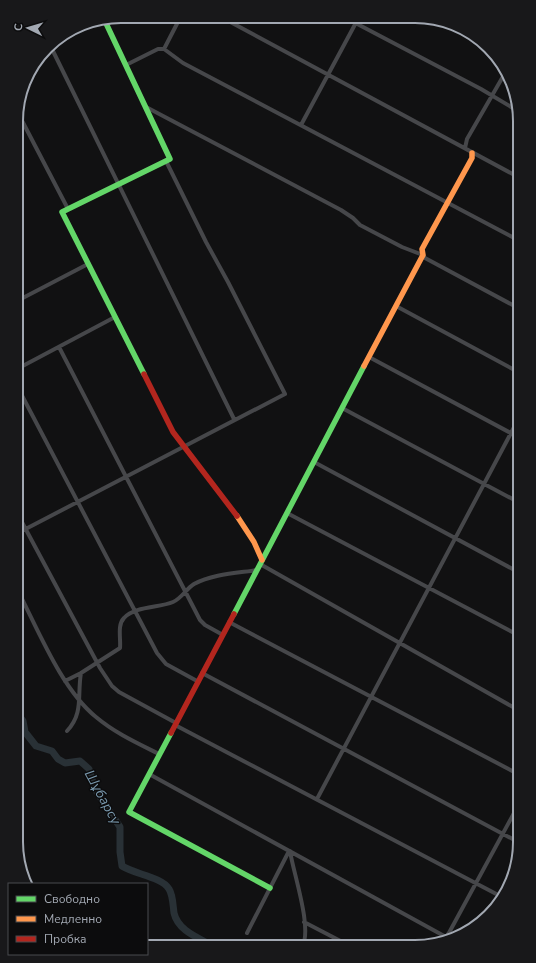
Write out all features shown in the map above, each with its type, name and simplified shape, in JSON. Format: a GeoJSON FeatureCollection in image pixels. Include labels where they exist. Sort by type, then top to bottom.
{"type":"FeatureCollection","features":[{"type":"Feature","properties":{"kind":"street"},"geometry":{"type":"LineString","coordinates":[[164,49],[177,23]]}},
{"type":"Feature","properties":{"kind":"street"},"geometry":{"type":"LineString","coordinates":[[232,23],[513,174]]}},
{"type":"Feature","properties":{"kind":"street"},"geometry":{"type":"LineString","coordinates":[[107,24],[170,159],[62,212],[173,432],[182,447],[231,506],[257,546],[261,562],[513,707]]}},
{"type":"Feature","properties":{"kind":"street"},"geometry":{"type":"LineString","coordinates":[[301,125],[356,24],[512,107]]}},
{"type":"Feature","properties":{"kind":"street"},"geometry":{"type":"LineString","coordinates":[[126,65],[158,49],[164,49],[183,63],[362,159],[513,237]]}},
{"type":"Feature","properties":{"kind":"street"},"geometry":{"type":"LineString","coordinates":[[53,51],[117,184],[234,419]]}},
{"type":"Feature","properties":{"kind":"street"},"geometry":{"type":"LineString","coordinates":[[465,148],[467,139],[503,77]]}},
{"type":"Feature","properties":{"kind":"street"},"geometry":{"type":"LineString","coordinates":[[146,107],[341,210],[360,225],[402,247],[423,255],[425,258],[513,305]]}},
{"type":"Feature","properties":{"kind":"street"},"geometry":{"type":"LineString","coordinates":[[23,123],[68,209]]}},
{"type":"Feature","properties":{"kind":"street"},"geometry":{"type":"LineString","coordinates":[[270,888],[129,812],[423,255],[422,249],[472,158],[472,153]]}},
{"type":"Feature","properties":{"kind":"street"},"geometry":{"type":"LineString","coordinates":[[23,530],[127,477],[234,419],[285,394],[206,242],[166,161]]}},
{"type":"Feature","properties":{"kind":"street"},"geometry":{"type":"LineString","coordinates":[[23,298],[88,264]]}},
{"type":"Feature","properties":{"kind":"street"},"geometry":{"type":"LineString","coordinates":[[396,306],[513,369]]}},
{"type":"Feature","properties":{"kind":"street"},"geometry":{"type":"LineString","coordinates":[[23,366],[115,317]]}},
{"type":"Feature","properties":{"kind":"street"},"geometry":{"type":"LineString","coordinates":[[59,346],[200,620],[205,625],[222,635]]}},
{"type":"Feature","properties":{"kind":"street"},"geometry":{"type":"LineString","coordinates":[[369,357],[511,433]]}},
{"type":"Feature","properties":{"kind":"street"},"geometry":{"type":"LineString","coordinates":[[23,399],[134,612],[161,660],[197,681]]}},
{"type":"Feature","properties":{"kind":"street"},"geometry":{"type":"LineString","coordinates":[[342,408],[513,499]]}},
{"type":"Feature","properties":{"kind":"street"},"geometry":{"type":"LineString","coordinates":[[317,799],[429,588],[454,537],[513,429]]}},
{"type":"Feature","properties":{"kind":"street"},"geometry":{"type":"LineString","coordinates":[[314,462],[513,568]]}},
{"type":"Feature","properties":{"kind":"street"},"geometry":{"type":"LineString","coordinates":[[287,513],[513,632]]}},
{"type":"Feature","properties":{"kind":"street"},"geometry":{"type":"LineString","coordinates":[[23,524],[98,663],[112,686],[119,692],[175,724],[497,894]]}},
{"type":"Feature","properties":{"kind":"street"},"geometry":{"type":"LineString","coordinates":[[65,681],[82,673],[120,648],[120,623],[124,617],[134,612],[174,602],[193,585],[207,579],[257,570]]}},
{"type":"Feature","properties":{"kind":"street"},"geometry":{"type":"LineString","coordinates":[[23,600],[65,681],[79,700],[95,716],[118,733],[159,754]]}},
{"type":"Feature","properties":{"kind":"street"},"geometry":{"type":"LineString","coordinates":[[229,622],[513,771]]}},
{"type":"Feature","properties":{"kind":"street"},"geometry":{"type":"LineString","coordinates":[[67,731],[74,723],[78,715],[79,683],[82,673]]}},
{"type":"Feature","properties":{"kind":"street"},"geometry":{"type":"LineString","coordinates":[[202,673],[344,747],[513,838]]}},
{"type":"Feature","properties":{"kind":"street"},"geometry":{"type":"LineString","coordinates":[[149,774],[446,935]]}},
{"type":"Feature","properties":{"kind":"street"},"geometry":{"type":"LineString","coordinates":[[448,935],[513,814]]}},
{"type":"Feature","properties":{"kind":"street"},"geometry":{"type":"LineString","coordinates":[[247,933],[290,851]]}},
{"type":"Feature","properties":{"kind":"street"},"geometry":{"type":"LineString","coordinates":[[290,851],[300,893],[306,930],[304,940]]}},
{"type":"Feature","properties":{"kind":"street"},"geometry":{"type":"LineString","coordinates":[[304,922],[339,940]]}},
{"type":"Feature","properties":{"kind":"waterway","name":"Шұбарсу"},"geometry":{"type":"LineString","coordinates":[[23,721],[25,732],[36,746],[52,751],[58,759],[65,763],[80,761],[89,769],[95,789],[120,827],[120,852],[122,866],[160,881],[165,885],[169,889],[172,897],[176,919],[184,929],[202,940]]}},
{"type":"Feature","properties":{"kind":"traffic: fast"},"geometry":{"type":"LineString","coordinates":[[106,24],[170,159],[62,212],[144,374]]}},
{"type":"Feature","properties":{"kind":"traffic: fast"},"geometry":{"type":"LineString","coordinates":[[234,614],[364,366]]}},
{"type":"Feature","properties":{"kind":"traffic: fast"},"geometry":{"type":"LineString","coordinates":[[171,733],[129,812],[270,888]]}},
{"type":"Feature","properties":{"kind":"traffic: slow"},"geometry":{"type":"LineString","coordinates":[[364,366],[423,255],[422,249],[472,158],[472,153]]}},
{"type":"Feature","properties":{"kind":"traffic: slow"},"geometry":{"type":"LineString","coordinates":[[237,516],[254,542],[262,560]]}},
{"type":"Feature","properties":{"kind":"traffic: jam"},"geometry":{"type":"LineString","coordinates":[[144,374],[173,432],[237,516]]}},
{"type":"Feature","properties":{"kind":"traffic: jam"},"geometry":{"type":"LineString","coordinates":[[171,733],[234,614]]}}]}
